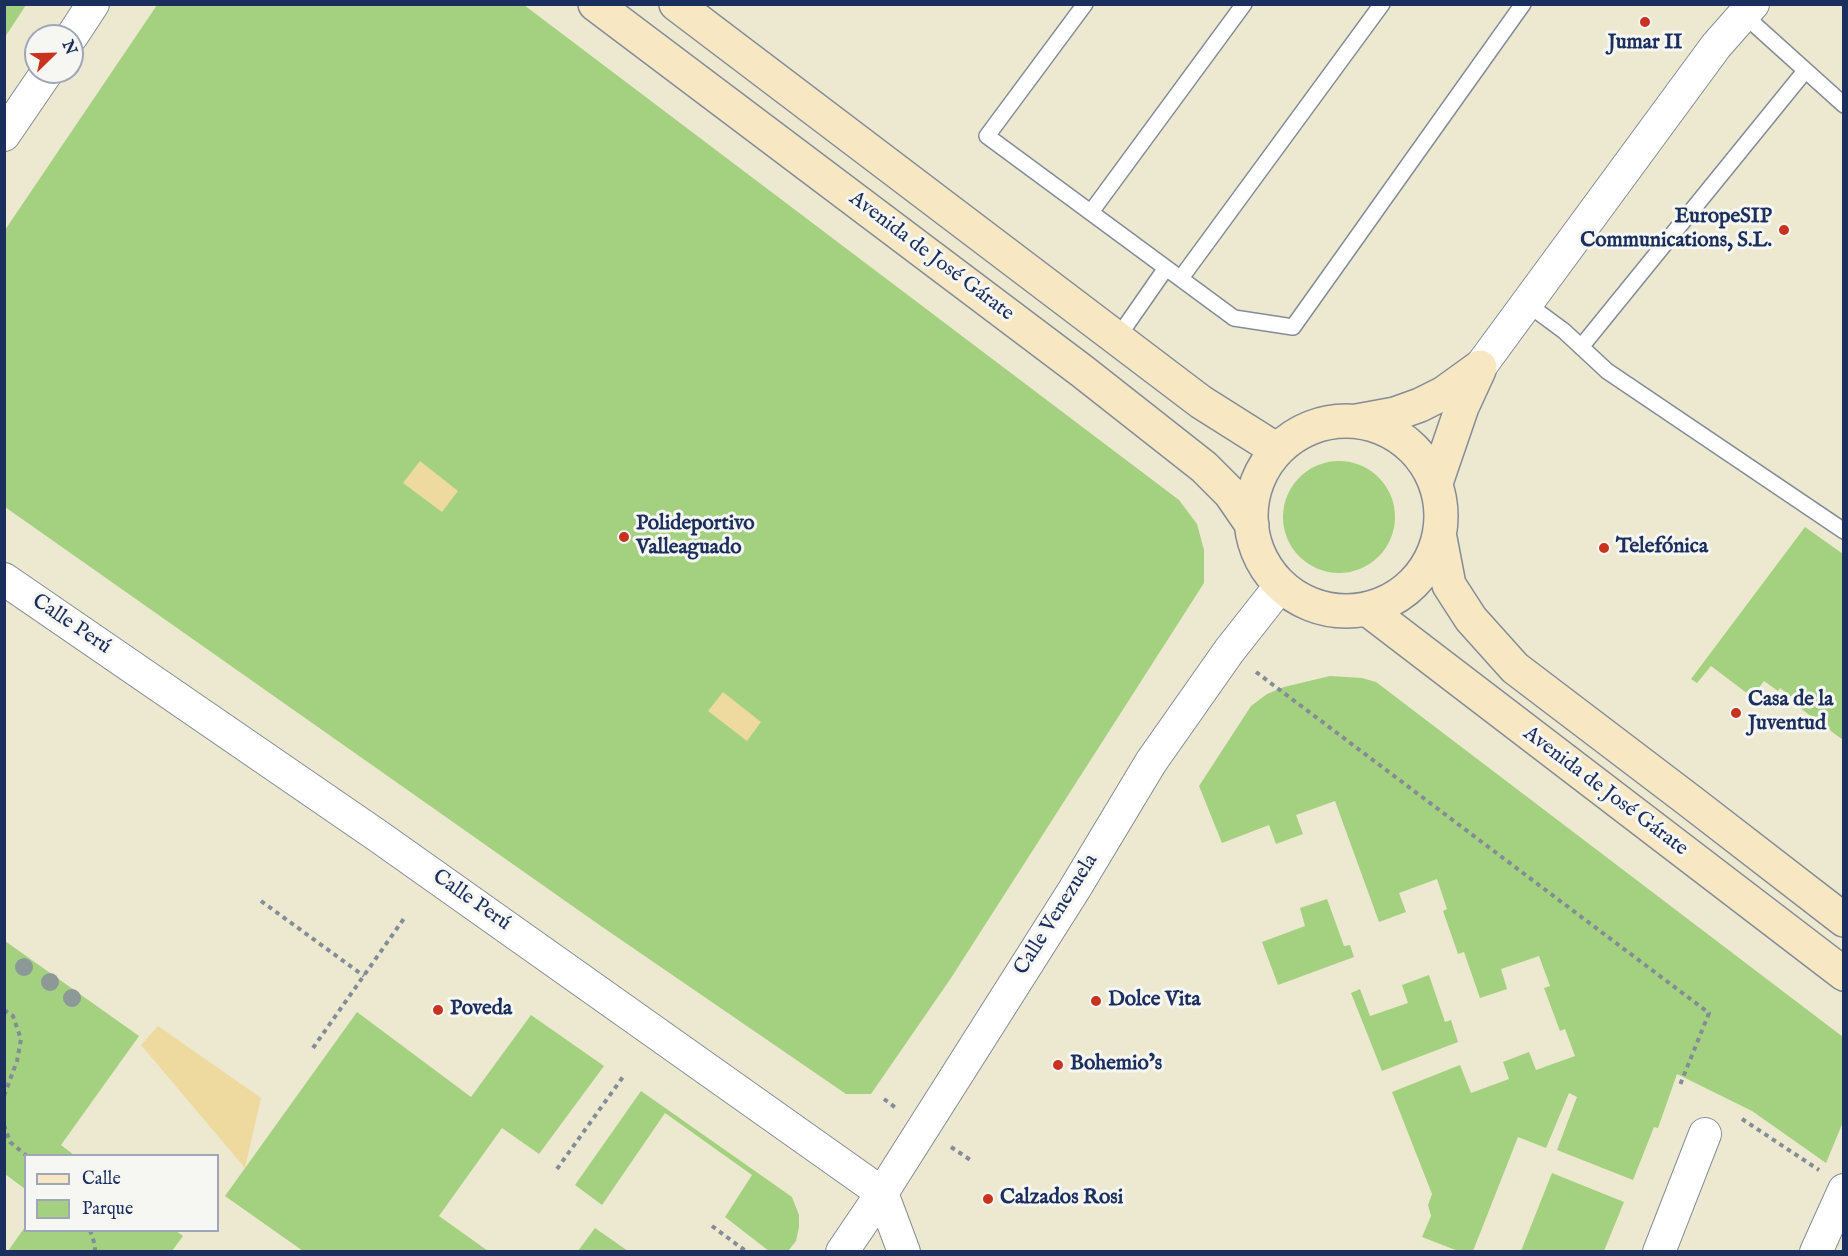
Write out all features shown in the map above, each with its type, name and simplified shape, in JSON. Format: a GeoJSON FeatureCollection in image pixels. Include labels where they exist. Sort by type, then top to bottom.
{"type":"FeatureCollection","features":[{"type":"Feature","properties":{"kind":"main road","name":"Avenida de José Gárate"},"geometry":{"type":"LineString","coordinates":[[595,4],[1072,363],[1204,467],[1230,493],[1252,525]]}},
{"type":"Feature","properties":{"kind":"main road"},"geometry":{"type":"LineString","coordinates":[[676,4],[1201,402],[1277,450]]}},
{"type":"Feature","properties":{"kind":"main road"},"geometry":{"type":"LineString","coordinates":[[1357,421],[1395,414],[1420,405],[1444,393],[1480,368]]}},
{"type":"Feature","properties":{"kind":"main road"},"geometry":{"type":"LineString","coordinates":[[1436,483],[1462,407],[1480,368]]}},
{"type":"Feature","properties":{"kind":"main road"},"geometry":{"type":"LineString","coordinates":[[1344,420],[1357,421],[1390,431],[1418,453],[1436,483],[1442,510],[1440,538],[1430,563],[1413,584],[1392,600],[1367,609],[1336,610],[1306,602],[1281,585],[1266,568],[1256,547],[1252,525],[1253,498],[1262,472],[1277,450],[1296,434],[1319,424],[1344,420]]}},
{"type":"Feature","properties":{"kind":"main road","name":"Avenida de José Gárate"},"geometry":{"type":"LineString","coordinates":[[1440,538],[1449,585],[1471,620],[1515,668],[1844,920]]}},
{"type":"Feature","properties":{"kind":"main road","name":"Avenida de José Gárate"},"geometry":{"type":"LineString","coordinates":[[1367,609],[1844,974]]}},
{"type":"Feature","properties":{"kind":"street"},"geometry":{"type":"LineString","coordinates":[[80,24],[93,4]]}},
{"type":"Feature","properties":{"kind":"street"},"geometry":{"type":"LineString","coordinates":[[1480,368],[1716,46],[1748,10]]}},
{"type":"Feature","properties":{"kind":"street"},"geometry":{"type":"LineString","coordinates":[[4,135],[39,84]]}},
{"type":"Feature","properties":{"kind":"street","name":"Calle Perú"},"geometry":{"type":"LineString","coordinates":[[4,579],[378,836],[882,1193]]}},
{"type":"Feature","properties":{"kind":"street","name":"Calle Venezuela"},"geometry":{"type":"LineString","coordinates":[[842,1251],[882,1193],[1074,890],[1150,762],[1229,651],[1281,585]]}},
{"type":"Feature","properties":{"kind":"street"},"geometry":{"type":"LineString","coordinates":[[1659,1251],[1705,1134]]}},
{"type":"Feature","properties":{"kind":"street"},"geometry":{"type":"LineString","coordinates":[[1816,1251],[1844,1190]]}},
{"type":"Feature","properties":{"kind":"street"},"geometry":{"type":"LineString","coordinates":[[882,1193],[904,1251]]}},
{"type":"Feature","properties":{"kind":"lane"},"geometry":{"type":"LineString","coordinates":[[1084,4],[987,136],[1234,318],[1293,327],[1523,4]]}},
{"type":"Feature","properties":{"kind":"lane"},"geometry":{"type":"LineString","coordinates":[[1091,212],[1244,4]]}},
{"type":"Feature","properties":{"kind":"lane"},"geometry":{"type":"LineString","coordinates":[[1180,278],[1382,4]]}},
{"type":"Feature","properties":{"kind":"lane"},"geometry":{"type":"LineString","coordinates":[[1748,10],[1805,71],[1844,105]]}},
{"type":"Feature","properties":{"kind":"lane"},"geometry":{"type":"LineString","coordinates":[[1581,347],[1805,71]]}},
{"type":"Feature","properties":{"kind":"lane"},"geometry":{"type":"LineString","coordinates":[[1118,337],[1166,268]]}},
{"type":"Feature","properties":{"kind":"lane"},"geometry":{"type":"LineString","coordinates":[[1526,303],[1564,331],[1607,371],[1844,531]]}},
{"type":"Feature","properties":{"kind":"path"},"geometry":{"type":"LineString","coordinates":[[1260,675],[1709,1013],[1680,1084]]}},
{"type":"Feature","properties":{"kind":"path"},"geometry":{"type":"LineString","coordinates":[[261,901],[364,976]]}},
{"type":"Feature","properties":{"kind":"path"},"geometry":{"type":"LineString","coordinates":[[313,1048],[405,917]]}},
{"type":"Feature","properties":{"kind":"path"},"geometry":{"type":"LineString","coordinates":[[4,1010],[13,1016],[21,1039],[18,1061],[4,1096]]}},
{"type":"Feature","properties":{"kind":"path"},"geometry":{"type":"LineString","coordinates":[[557,1169],[625,1074]]}},
{"type":"Feature","properties":{"kind":"path"},"geometry":{"type":"LineString","coordinates":[[1742,1119],[1820,1170]]}},
{"type":"Feature","properties":{"kind":"path"},"geometry":{"type":"LineString","coordinates":[[4,1125],[10,1142],[26,1154]]}},
{"type":"Feature","properties":{"kind":"path"},"geometry":{"type":"LineString","coordinates":[[712,1226],[747,1251]]}},
{"type":"Feature","properties":{"kind":"path"},"geometry":{"type":"LineString","coordinates":[[91,1232],[96,1245],[95,1251]]}},
{"type":"Feature","properties":{"kind":"green space"},"geometry":{"type":"Polygon","coordinates":[[[4,5],[26,5],[5,37],[4,5]]]}},
{"type":"Feature","properties":{"kind":"green space","name":"Polideportivo Valleaguado"},"geometry":{"type":"Polygon","coordinates":[[[157,5],[524,5],[1179,500],[1197,524],[1204,550],[1204,583],[951,978],[871,1094],[846,1094],[598,924],[5,507],[5,230],[157,5]]]}},
{"type":"Feature","properties":{"kind":"green space"},"geometry":{"type":"Polygon","coordinates":[[[1339,461],[1361,465],[1379,477],[1391,495],[1395,517],[1391,539],[1379,557],[1361,569],[1339,573],[1317,569],[1299,557],[1287,539],[1283,517],[1287,495],[1299,477],[1317,465],[1339,461]]]}},
{"type":"Feature","properties":{"kind":"green space"},"geometry":{"type":"Polygon","coordinates":[[[1805,527],[1843,554],[1843,740],[1800,708],[1802,705],[1780,688],[1778,691],[1764,681],[1752,697],[1711,666],[1697,683],[1691,679],[1805,527]]]}},
{"type":"Feature","properties":{"kind":"green space"},"geometry":{"type":"Polygon","coordinates":[[[1330,676],[1362,678],[1376,682],[1843,1037],[1843,1122],[1826,1163],[1752,1111],[1677,1074],[1658,1128],[1654,1127],[1633,1180],[1557,1150],[1577,1097],[1569,1093],[1546,1148],[1518,1137],[1473,1251],[1458,1251],[1422,1237],[1431,1216],[1428,1205],[1432,1194],[1392,1092],[1460,1065],[1471,1093],[1509,1079],[1503,1062],[1529,1052],[1536,1070],[1575,1056],[1565,1029],[1560,1031],[1544,988],[1550,986],[1539,956],[1501,969],[1507,989],[1480,998],[1464,952],[1458,954],[1443,911],[1447,909],[1437,879],[1399,893],[1406,912],[1379,922],[1335,801],[1296,815],[1303,834],[1276,844],[1269,825],[1222,843],[1199,786],[1251,706],[1267,694],[1284,687],[1330,676]]]}},
{"type":"Feature","properties":{"kind":"green space"},"geometry":{"type":"Polygon","coordinates":[[[1327,899],[1344,946],[1350,945],[1354,957],[1278,985],[1262,942],[1305,926],[1300,908],[1327,899]]]}},
{"type":"Feature","properties":{"kind":"green space"},"geometry":{"type":"Polygon","coordinates":[[[5,941],[139,1036],[61,1145],[73,1154],[24,1154],[24,1188],[5,1174],[5,941]]]}},
{"type":"Feature","properties":{"kind":"green space"},"geometry":{"type":"Polygon","coordinates":[[[1429,975],[1445,1022],[1451,1020],[1458,1042],[1382,1071],[1351,993],[1360,989],[1370,1016],[1408,1003],[1402,985],[1429,975]]]}},
{"type":"Feature","properties":{"kind":"green space"},"geometry":{"type":"Polygon","coordinates":[[[357,1012],[471,1097],[531,1015],[604,1066],[539,1154],[502,1128],[439,1216],[488,1251],[303,1251],[225,1196],[357,1012]]]}},
{"type":"Feature","properties":{"kind":"green space"},"geometry":{"type":"Polygon","coordinates":[[[641,1091],[792,1197],[799,1215],[799,1227],[796,1241],[788,1251],[769,1251],[725,1217],[752,1175],[665,1113],[602,1205],[575,1185],[641,1091]]]}},
{"type":"Feature","properties":{"kind":"green space"},"geometry":{"type":"Polygon","coordinates":[[[1552,1173],[1624,1202],[1604,1251],[1521,1251],[1552,1173]]]}},
{"type":"Feature","properties":{"kind":"green space"},"geometry":{"type":"Polygon","coordinates":[[[24,1228],[24,1232],[177,1232],[183,1236],[172,1251],[8,1251],[24,1228]]]}},
{"type":"Feature","properties":{"kind":"green space"},"geometry":{"type":"Polygon","coordinates":[[[595,1228],[628,1251],[578,1251],[595,1228]]]}},
{"type":"Feature","properties":{"kind":"sand"},"geometry":{"type":"Polygon","coordinates":[[[420,461],[458,491],[442,512],[403,483],[420,461]]]}},
{"type":"Feature","properties":{"kind":"sand"},"geometry":{"type":"Polygon","coordinates":[[[723,692],[761,722],[747,741],[708,711],[723,692]]]}},
{"type":"Feature","properties":{"kind":"sand"},"geometry":{"type":"Polygon","coordinates":[[[158,1026],[261,1098],[245,1168],[141,1045],[158,1026]]]}},
{"type":"Feature","properties":{"kind":"place","name":"Jumar II"},"geometry":{"type":"Point","coordinates":[1645,22]}},
{"type":"Feature","properties":{"kind":"place","name":"EuropeSIP Communications, S.L."},"geometry":{"type":"Point","coordinates":[1784,230]}},
{"type":"Feature","properties":{"kind":"place","name":"Polideportivo Valleaguado"},"geometry":{"type":"Point","coordinates":[624,537]}},
{"type":"Feature","properties":{"kind":"place","name":"Telefónica"},"geometry":{"type":"Point","coordinates":[1604,548]}},
{"type":"Feature","properties":{"kind":"place","name":"Casa de la Juventud"},"geometry":{"type":"Point","coordinates":[1736,713]}},
{"type":"Feature","properties":{"kind":"place","name":"Dolce Vita"},"geometry":{"type":"Point","coordinates":[1096,1001]}},
{"type":"Feature","properties":{"kind":"place","name":"Poveda"},"geometry":{"type":"Point","coordinates":[438,1010]}},
{"type":"Feature","properties":{"kind":"place","name":"Bohemio’s"},"geometry":{"type":"Point","coordinates":[1058,1065]}},
{"type":"Feature","properties":{"kind":"place","name":"Calzados Rosi"},"geometry":{"type":"Point","coordinates":[988,1199]}}]}
